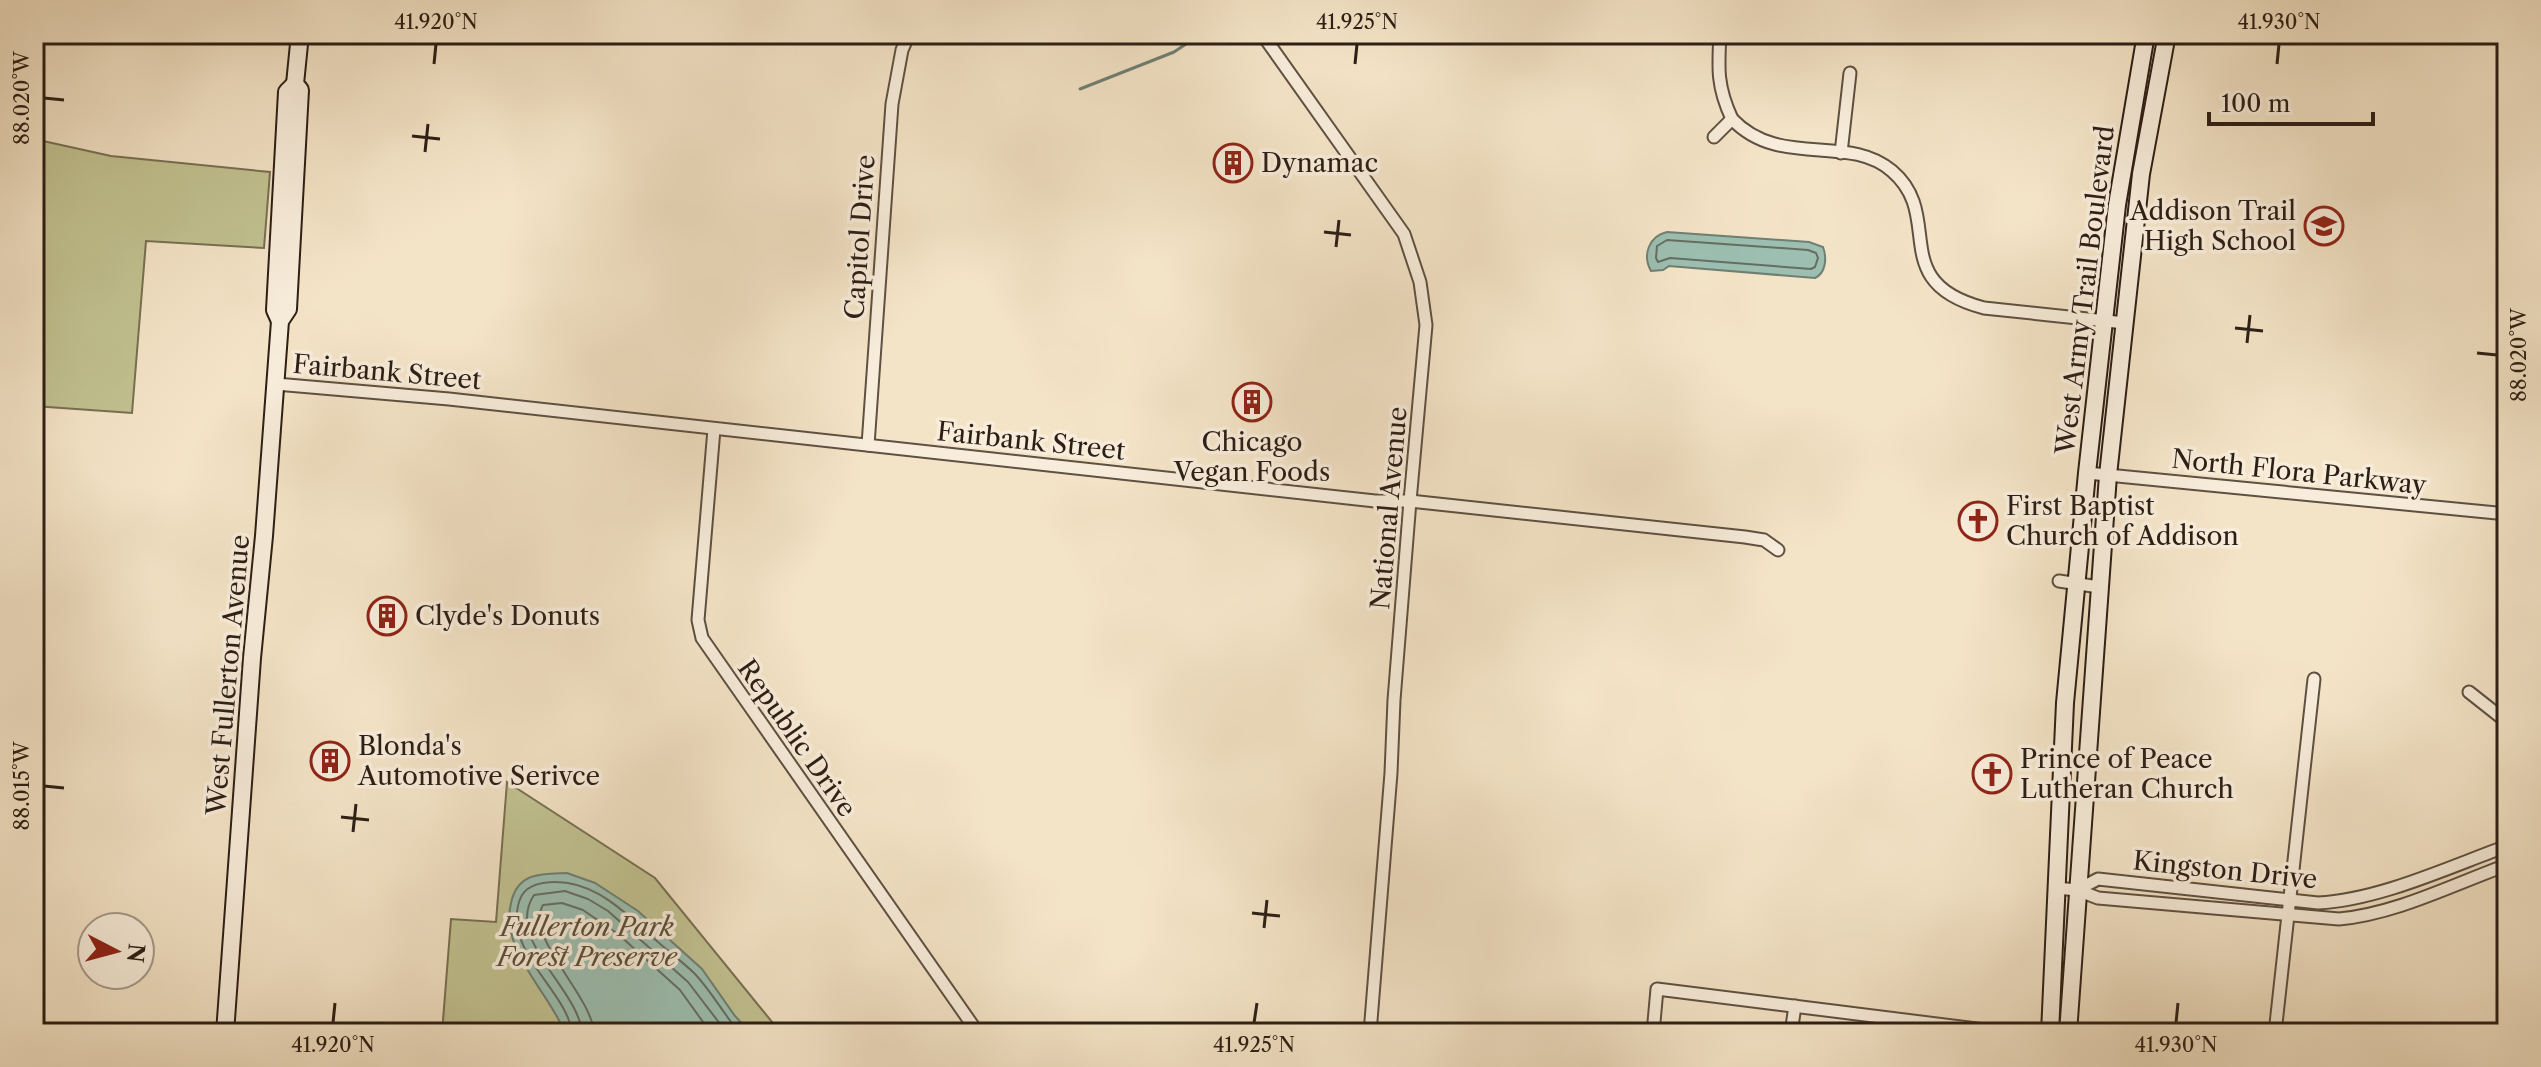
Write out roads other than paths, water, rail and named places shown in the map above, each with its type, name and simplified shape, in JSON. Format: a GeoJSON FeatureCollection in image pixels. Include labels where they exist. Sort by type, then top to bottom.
{"type":"FeatureCollection","features":[{"type":"Feature","properties":{"kind":"main road","name":"West Fullerton Avenue"},"geometry":{"type":"LineString","coordinates":[[225,1033],[280,321],[288,309],[300,90],[295,84],[300,34]]}},
{"type":"Feature","properties":{"kind":"main road","name":"West Army Trail Boulevard"},"geometry":{"type":"LineString","coordinates":[[2050,1033],[2067,679],[2068,582],[2087,473],[2123,170],[2146,34]]}},
{"type":"Feature","properties":{"kind":"main road","name":"West Army Trail Boulevard"},"geometry":{"type":"LineString","coordinates":[[2068,1033],[2108,475],[2141,174],[2167,34]]}},
{"type":"Feature","properties":{"kind":"main road"},"geometry":{"type":"LineString","coordinates":[[2123,170],[2141,174]]}},
{"type":"Feature","properties":{"kind":"main road"},"geometry":{"type":"LineString","coordinates":[[2067,679],[2092,680]]}},
{"type":"Feature","properties":{"kind":"main road"},"geometry":{"type":"LineString","coordinates":[[2064,726],[2088,728]]}},
{"type":"Feature","properties":{"kind":"street","name":"Capitol Drive"},"geometry":{"type":"LineString","coordinates":[[868,445],[892,104],[902,50],[909,34]]}},
{"type":"Feature","properties":{"kind":"street","name":"National Avenue"},"geometry":{"type":"LineString","coordinates":[[1262,34],[1404,234],[1416,266],[1426,330],[1394,700],[1370,1033]]}},
{"type":"Feature","properties":{"kind":"street"},"geometry":{"type":"LineString","coordinates":[[1720,34],[1718,79],[1732,119],[1743,131],[1757,139],[1791,149],[1841,153],[1880,162],[1900,178],[1916,207],[1919,243],[1927,270],[1937,285],[1954,297],[1984,308],[2125,323]]}},
{"type":"Feature","properties":{"kind":"street"},"geometry":{"type":"LineString","coordinates":[[1841,153],[1850,73]]}},
{"type":"Feature","properties":{"kind":"street"},"geometry":{"type":"LineString","coordinates":[[1714,137],[1732,119]]}},
{"type":"Feature","properties":{"kind":"street","name":"Fairbank Street"},"geometry":{"type":"LineString","coordinates":[[276,384],[449,399],[1375,501],[1410,501],[1745,537],[1764,540],[1778,550]]}},
{"type":"Feature","properties":{"kind":"street","name":"Republic Drive"},"geometry":{"type":"LineString","coordinates":[[714,429],[698,620],[702,638],[978,1033]]}},
{"type":"Feature","properties":{"kind":"street","name":"North Flora Parkway"},"geometry":{"type":"LineString","coordinates":[[2087,473],[2507,514]]}},
{"type":"Feature","properties":{"kind":"street"},"geometry":{"type":"LineString","coordinates":[[2068,582],[2099,587]]}},
{"type":"Feature","properties":{"kind":"street"},"geometry":{"type":"LineString","coordinates":[[2275,1033],[2314,679]]}},
{"type":"Feature","properties":{"kind":"street"},"geometry":{"type":"LineString","coordinates":[[2469,692],[2507,722]]}},
{"type":"Feature","properties":{"kind":"street"},"geometry":{"type":"LineString","coordinates":[[2507,782],[2507,808]]}},
{"type":"Feature","properties":{"kind":"street","name":"Kingston Drive"},"geometry":{"type":"LineString","coordinates":[[2077,890],[2098,879],[2318,903],[2341,902],[2507,846]]}},
{"type":"Feature","properties":{"kind":"street","name":"Kingston Drive"},"geometry":{"type":"LineString","coordinates":[[2056,888],[2077,890],[2098,898],[2339,919],[2362,917],[2507,865]]}},
{"type":"Feature","properties":{"kind":"street"},"geometry":{"type":"LineString","coordinates":[[2391,887],[2398,905]]}},
{"type":"Feature","properties":{"kind":"street"},"geometry":{"type":"LineString","coordinates":[[1653,1033],[1657,989],[2009,1033]]}},
{"type":"Feature","properties":{"kind":"street"},"geometry":{"type":"LineString","coordinates":[[1791,1033],[1795,1006]]}},
{"type":"Feature","properties":{"kind":"water"},"geometry":{"type":"Polygon","coordinates":[[[1667,232],[1809,242],[1823,247],[1825,265],[1815,278],[1669,266],[1651,271],[1647,259],[1649,247],[1656,238],[1667,232]]]}},
{"type":"Feature","properties":{"kind":"water"},"geometry":{"type":"Polygon","coordinates":[[[567,873],[595,883],[638,911],[702,969],[751,1033],[565,1033],[518,952],[509,917],[516,890],[526,879],[567,873]]]}},
{"type":"Feature","properties":{"kind":"waterway"},"geometry":{"type":"LineString","coordinates":[[696,34],[738,38],[779,34]]}},
{"type":"Feature","properties":{"kind":"waterway"},"geometry":{"type":"LineString","coordinates":[[1080,89],[1174,52],[1201,34]]}},
{"type":"Feature","properties":{"kind":"place","name":"Dynamac"},"geometry":{"type":"Point","coordinates":[1233,163]}},
{"type":"Feature","properties":{"kind":"place","name":"Addison Trail High School"},"geometry":{"type":"Point","coordinates":[2324,226]}},
{"type":"Feature","properties":{"kind":"place","name":"Chicago Vegan Foods"},"geometry":{"type":"Point","coordinates":[1252,402]}},
{"type":"Feature","properties":{"kind":"place","name":"First Baptist Church of Addison"},"geometry":{"type":"Point","coordinates":[1978,521]}},
{"type":"Feature","properties":{"kind":"place","name":"Clyde's Donuts"},"geometry":{"type":"Point","coordinates":[387,616]}},
{"type":"Feature","properties":{"kind":"place","name":"Blonda's Automotive Serivce"},"geometry":{"type":"Point","coordinates":[330,761]}},
{"type":"Feature","properties":{"kind":"place","name":"Prince of Peace Lutheran Church"},"geometry":{"type":"Point","coordinates":[1992,774]}},
{"type":"Feature","properties":{"kind":"park label","name":"Fullerton Park Forest Preserve"},"geometry":{"type":"Point","coordinates":[587,942]}}]}
